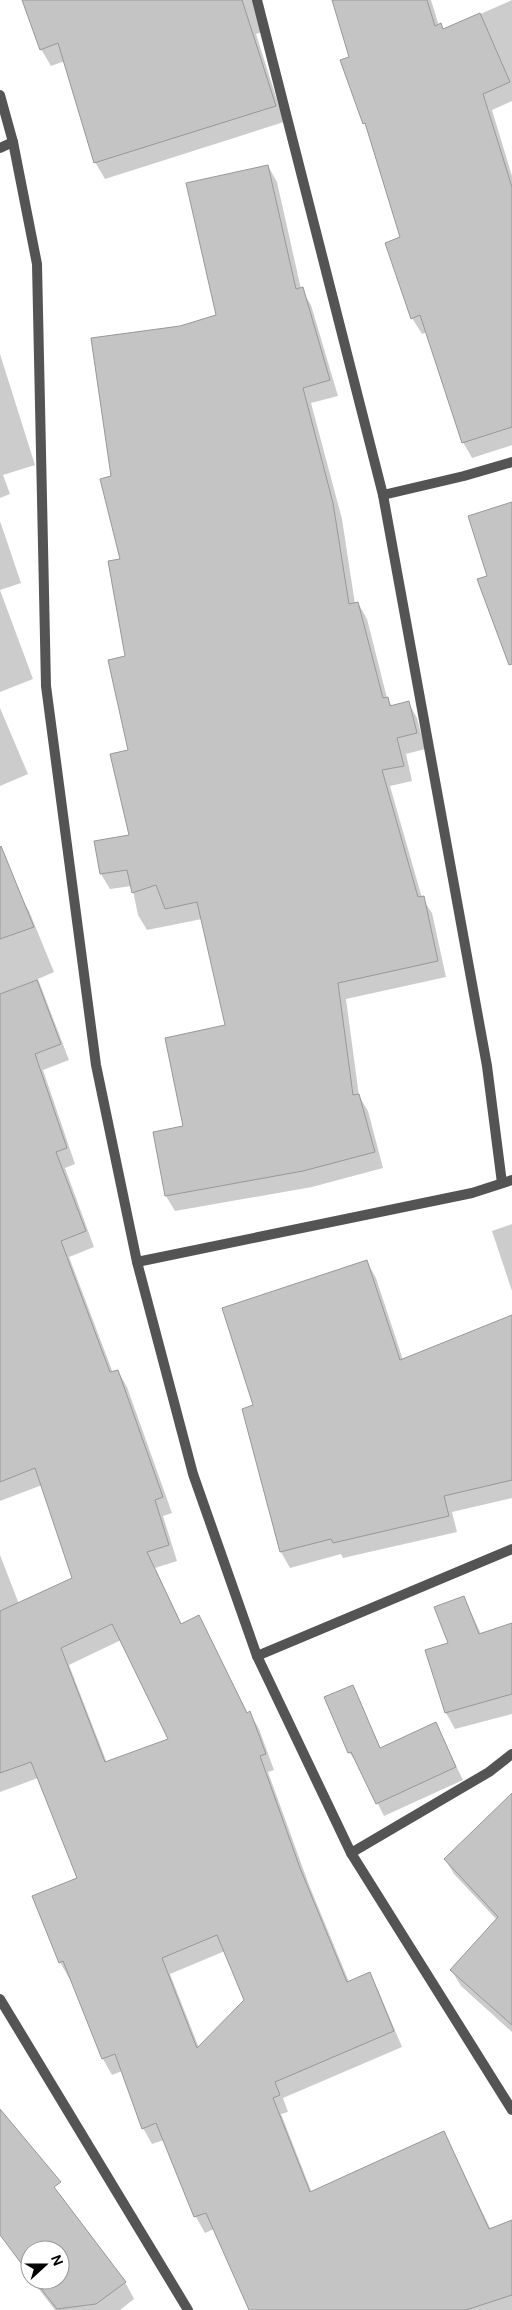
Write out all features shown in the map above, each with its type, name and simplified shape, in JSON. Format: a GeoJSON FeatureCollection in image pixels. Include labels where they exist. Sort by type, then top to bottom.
{"type":"FeatureCollection","features":[{"type":"Feature","properties":{"kind":"street"},"geometry":{"type":"LineString","coordinates":[[137,1262],[472,1193],[507,1181],[382,495],[257,0]]}},
{"type":"Feature","properties":{"kind":"street"},"geometry":{"type":"LineString","coordinates":[[0,95],[14,142],[37,264],[46,686],[96,1066],[137,1262],[193,1474],[257,1656],[351,1853],[512,2110]]}},
{"type":"Feature","properties":{"kind":"street"},"geometry":{"type":"LineString","coordinates":[[0,148],[14,142]]}},
{"type":"Feature","properties":{"kind":"street"},"geometry":{"type":"LineString","coordinates":[[382,495],[464,476],[512,462]]}},
{"type":"Feature","properties":{"kind":"street"},"geometry":{"type":"LineString","coordinates":[[257,1656],[512,1550]]}},
{"type":"Feature","properties":{"kind":"street"},"geometry":{"type":"LineString","coordinates":[[351,1853],[489,1772],[512,1754]]}},
{"type":"Feature","properties":{"kind":"street"},"geometry":{"type":"LineString","coordinates":[[1,2006],[188,2310]]}},
{"type":"Feature","properties":{"kind":"building"},"geometry":{"type":"Polygon","coordinates":[[[22,0],[242,0],[276,106],[94,163],[58,43],[40,50],[22,0]]]}},
{"type":"Feature","properties":{"kind":"building"},"geometry":{"type":"Polygon","coordinates":[[[332,0],[427,0],[435,26],[441,23],[443,29],[480,13],[510,82],[483,94],[512,187],[512,427],[462,443],[420,315],[411,319],[385,243],[400,237],[365,123],[363,124],[340,60],[349,57],[332,0]]]}},
{"type":"Feature","properties":{"kind":"building"},"geometry":{"type":"Polygon","coordinates":[[[268,165],[296,289],[303,287],[330,380],[303,388],[333,503],[349,604],[358,602],[383,698],[388,697],[390,706],[409,701],[417,733],[397,738],[404,766],[382,770],[418,897],[424,896],[438,961],[338,983],[353,1095],[359,1094],[375,1152],[303,1171],[165,1196],[153,1132],[183,1126],[165,1038],[225,1025],[197,902],[165,909],[156,885],[132,893],[127,870],[100,874],[94,841],[129,835],[110,754],[128,750],[108,660],[125,656],[108,561],[120,559],[100,479],[111,476],[91,338],[180,326],[216,315],[186,183],[268,165]]]}},
{"type":"Feature","properties":{"kind":"building"},"geometry":{"type":"Polygon","coordinates":[[[512,502],[512,664],[509,665],[477,579],[487,576],[468,516],[512,502]]]}},
{"type":"Feature","properties":{"kind":"building"},"geometry":{"type":"Polygon","coordinates":[[[0,847],[34,927],[0,939],[0,847]]]}},
{"type":"Feature","properties":{"kind":"building"},"geometry":{"type":"Polygon","coordinates":[[[37,980],[61,1044],[35,1054],[67,1148],[56,1152],[86,1231],[61,1241],[110,1372],[118,1370],[163,1497],[155,1500],[169,1545],[147,1552],[181,1624],[199,1615],[247,1713],[250,1711],[266,1754],[260,1756],[300,1868],[347,1982],[370,1972],[394,2031],[275,2082],[280,2095],[273,2098],[310,2192],[444,2131],[489,2229],[512,2220],[512,2295],[466,2310],[249,2310],[206,2213],[194,2217],[156,2123],[142,2129],[115,2054],[102,2059],[63,1961],[59,1963],[32,1896],[77,1878],[31,1762],[0,1773],[0,1611],[72,1578],[35,1468],[0,1482],[0,994],[37,980]],[[112,1624],[61,1648],[105,1762],[168,1739],[112,1624]],[[217,1935],[162,1958],[197,2048],[244,2000],[217,1935]]]}},
{"type":"Feature","properties":{"kind":"building"},"geometry":{"type":"Polygon","coordinates":[[[367,1260],[400,1360],[512,1315],[512,1480],[444,1496],[449,1516],[333,1543],[331,1539],[280,1552],[242,1409],[253,1405],[222,1308],[367,1260]]]}},
{"type":"Feature","properties":{"kind":"building"},"geometry":{"type":"Polygon","coordinates":[[[464,1596],[479,1634],[512,1623],[512,1694],[445,1713],[425,1650],[448,1643],[434,1607],[464,1596]]]}},
{"type":"Feature","properties":{"kind":"building"},"geometry":{"type":"Polygon","coordinates":[[[353,1685],[380,1748],[436,1722],[456,1767],[376,1804],[351,1752],[348,1753],[324,1697],[353,1685]]]}},
{"type":"Feature","properties":{"kind":"building"},"geometry":{"type":"Polygon","coordinates":[[[512,1793],[512,2025],[450,1970],[498,1917],[444,1859],[512,1793]]]}},
{"type":"Feature","properties":{"kind":"building"},"geometry":{"type":"Polygon","coordinates":[[[0,2109],[61,2182],[54,2187],[126,2282],[96,2304],[57,2309],[42,2290],[70,2290],[70,2240],[20,2240],[20,2262],[0,2235],[0,2109]]]}}]}
